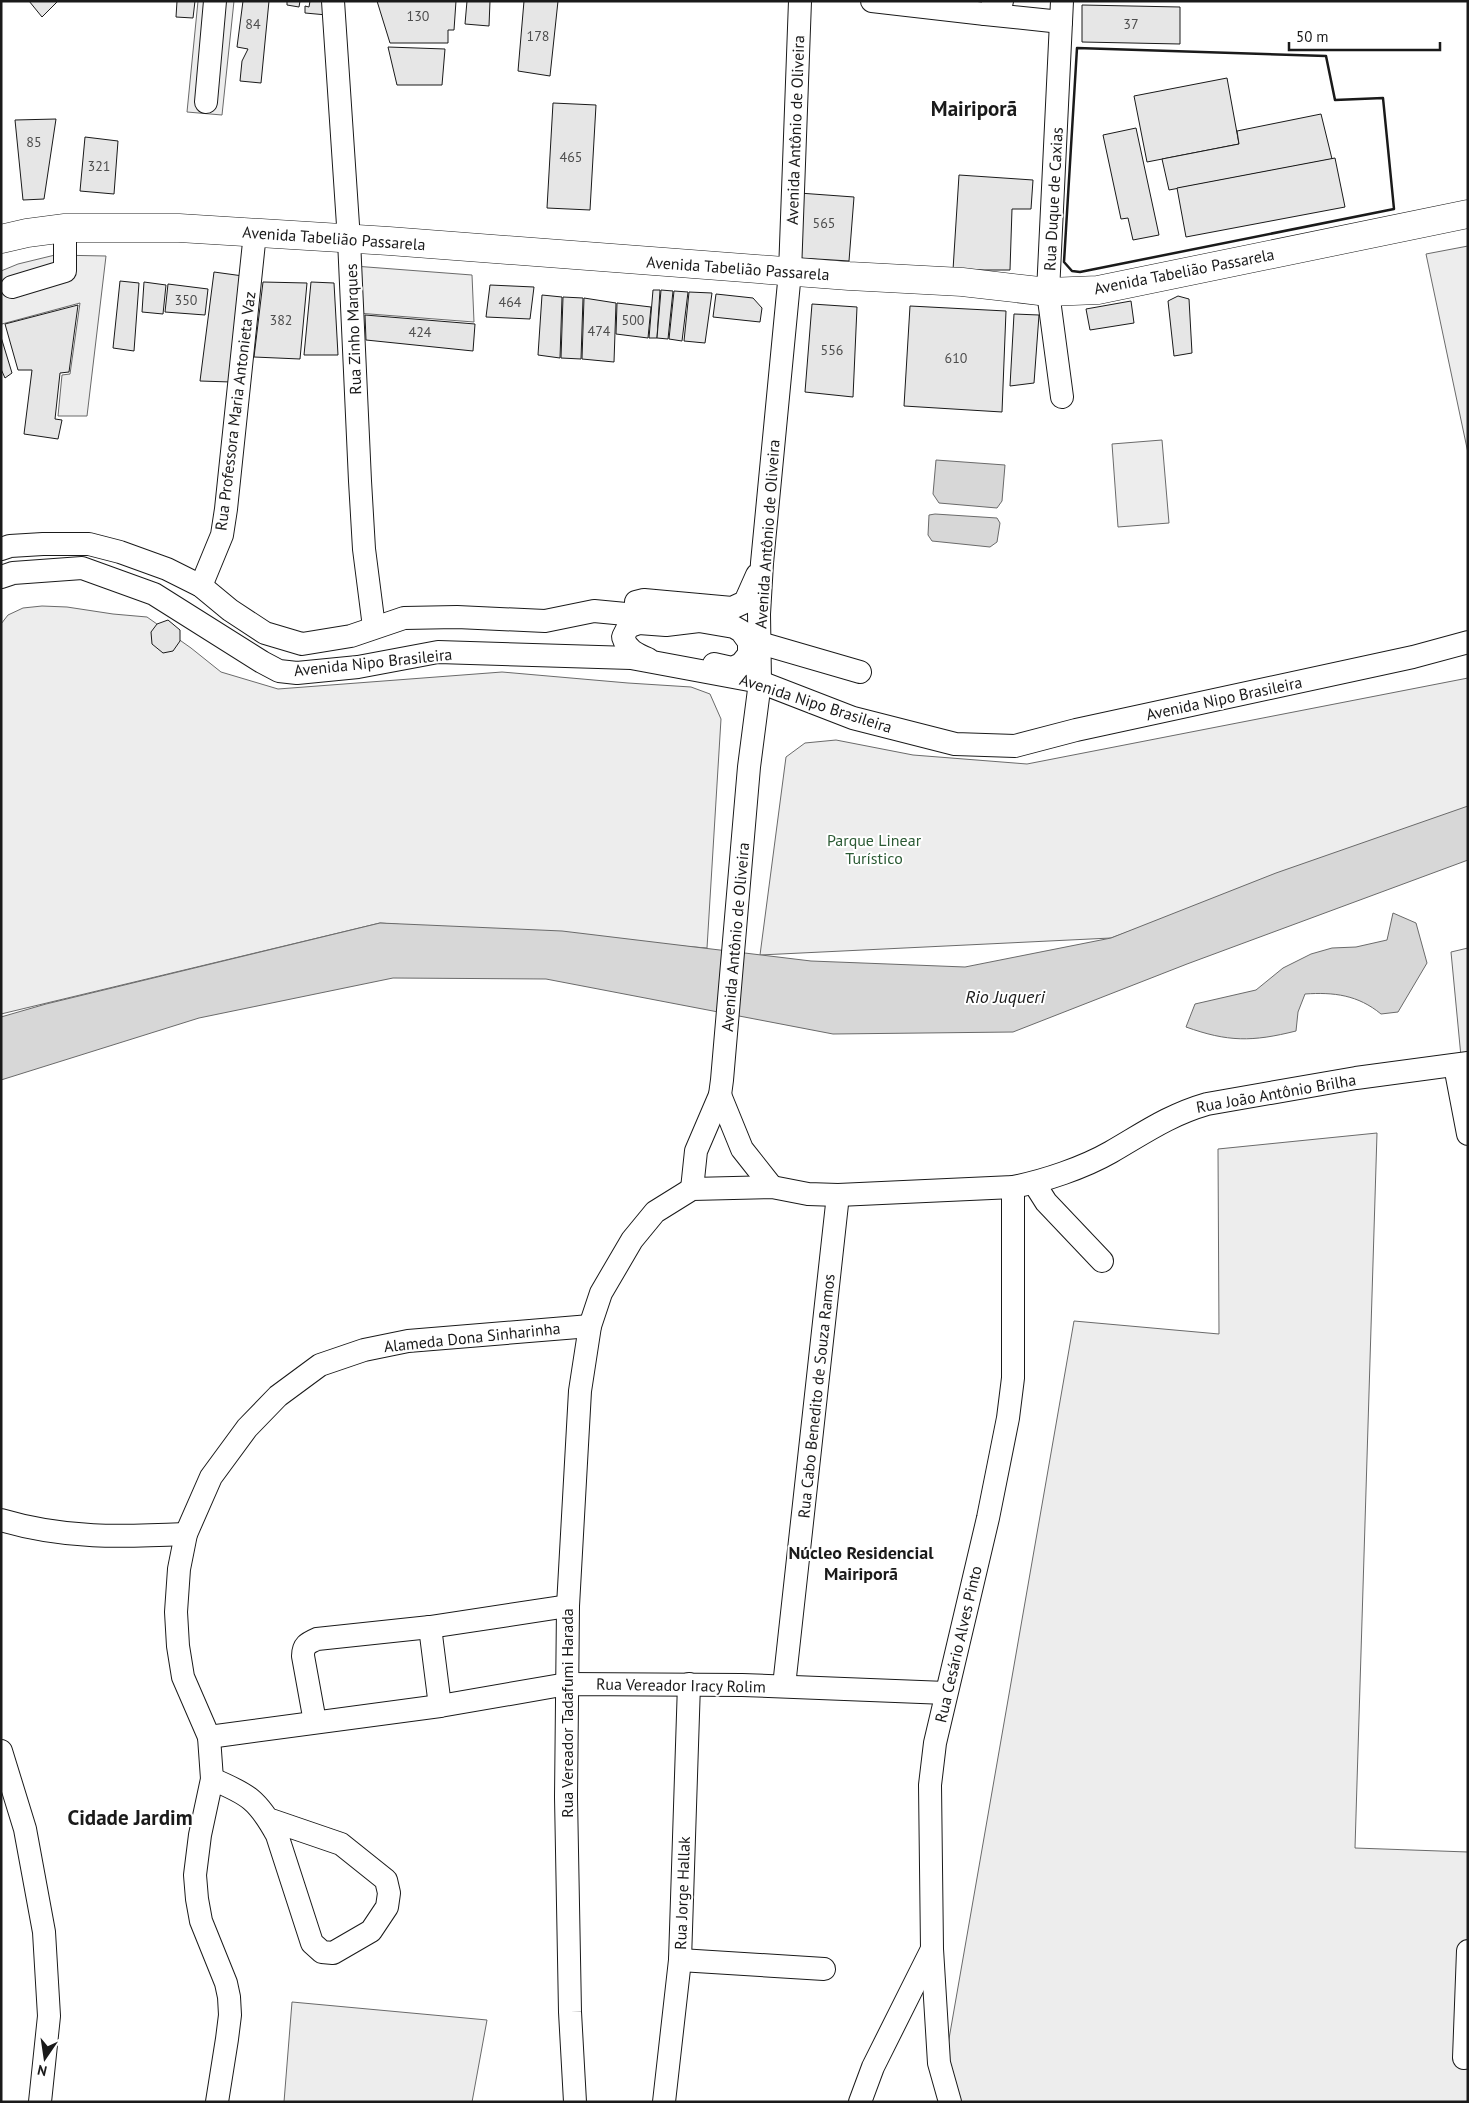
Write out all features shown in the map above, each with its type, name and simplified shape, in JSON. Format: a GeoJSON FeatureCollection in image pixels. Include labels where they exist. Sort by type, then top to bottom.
{"type":"FeatureCollection","features":[{"type":"Feature","properties":{"kind":"main road","name":"Avenida Tabelião Passarela"},"geometry":{"type":"LineString","coordinates":[[2,235],[65,228],[179,228],[389,241],[790,272],[962,282],[1048,292],[1098,290],[1468,214]]}},
{"type":"Feature","properties":{"kind":"street"},"geometry":{"type":"LineString","coordinates":[[206,102],[215,1]]}},
{"type":"Feature","properties":{"kind":"street","name":"Rua Zinho Marques"},"geometry":{"type":"LineString","coordinates":[[333,1],[349,240],[364,549],[374,627]]}},
{"type":"Feature","properties":{"kind":"street","name":"Avenida Antônio de Oliveira"},"geometry":{"type":"LineString","coordinates":[[692,1188],[696,1151],[721,1087],[750,767],[760,682],[759,614],[762,563],[790,272],[800,1]]}},
{"type":"Feature","properties":{"kind":"street"},"geometry":{"type":"LineString","coordinates":[[872,1],[1061,12]]}},
{"type":"Feature","properties":{"kind":"street","name":"Rua Duque de Caxias"},"geometry":{"type":"LineString","coordinates":[[1061,12],[1059,90],[1048,292],[1062,397]]}},
{"type":"Feature","properties":{"kind":"street"},"geometry":{"type":"LineString","coordinates":[[12,287],[65,271],[65,228]]}},
{"type":"Feature","properties":{"kind":"street","name":"Rua Professora Maria Antonieta Vaz"},"geometry":{"type":"LineString","coordinates":[[201,586],[222,535],[226,509],[255,233]]}},
{"type":"Feature","properties":{"kind":"street"},"geometry":{"type":"LineString","coordinates":[[1,549],[10,546],[43,544],[90,544],[143,559],[201,586],[230,610],[265,633],[290,642],[302,644],[325,642],[351,636],[404,618],[457,617],[545,621],[644,600],[732,608],[746,602],[762,563]]}},
{"type":"Feature","properties":{"kind":"street","name":"Avenida Nipo Brasileira"},"geometry":{"type":"LineString","coordinates":[[1,577],[12,573],[82,568],[154,594],[279,671],[297,673],[342,668],[438,652],[631,658],[760,682],[853,718],[955,744],[1015,746],[1076,730],[1412,657],[1468,642]]}},
{"type":"Feature","properties":{"kind":"street"},"geometry":{"type":"LineString","coordinates":[[594,611],[699,621],[734,627],[749,642],[749,654],[741,664],[732,668],[684,658],[653,661],[632,652],[625,644],[624,637],[628,627],[639,623],[666,625],[699,621]]}},
{"type":"Feature","properties":{"kind":"street"},"geometry":{"type":"LineString","coordinates":[[760,644],[860,672]]}},
{"type":"Feature","properties":{"kind":"street"},"geometry":{"type":"LineString","coordinates":[[1461,1065],[1468,1134]]}},
{"type":"Feature","properties":{"kind":"street","name":"Rua João Antônio Brilha"},"geometry":{"type":"LineString","coordinates":[[692,1188],[772,1187],[808,1194],[838,1195],[1023,1185],[1109,1153],[1140,1133],[1184,1110],[1207,1104],[1356,1078],[1461,1065]]}},
{"type":"Feature","properties":{"kind":"street","name":"Avenida Antônio de Oliveira"},"geometry":{"type":"LineString","coordinates":[[721,1087],[742,1149],[772,1187]]}},
{"type":"Feature","properties":{"kind":"street"},"geometry":{"type":"LineString","coordinates":[[1023,1185],[1052,1208],[1102,1261]]}},
{"type":"Feature","properties":{"kind":"street","name":"Rua Cesário Alves Pinto"},"geometry":{"type":"LineString","coordinates":[[950,2102],[939,2063],[932,1950],[930,1785],[946,1693],[988,1518],[1008,1418],[1013,1378],[1023,1185]]}},
{"type":"Feature","properties":{"kind":"street","name":"Rua Vereador Tadafumi Harada"},"geometry":{"type":"LineString","coordinates":[[575,2102],[570,2012],[566,1684],[568,1606],[580,1391],[590,1326],[601,1293],[632,1240],[655,1212],[692,1188]]}},
{"type":"Feature","properties":{"kind":"street","name":"Rua Cabo Benedito de Souza Ramos"},"geometry":{"type":"LineString","coordinates":[[784,1686],[838,1195]]}},
{"type":"Feature","properties":{"kind":"street","name":"Alameda Dona Sinharinha"},"geometry":{"type":"LineString","coordinates":[[217,2102],[230,2016],[229,1997],[226,1983],[201,1921],[195,1875],[200,1835],[212,1779],[209,1737],[183,1677],[178,1646],[176,1612],[179,1569],[186,1534],[211,1477],[247,1428],[278,1396],[320,1365],[364,1350],[408,1340],[590,1326]]}},
{"type":"Feature","properties":{"kind":"street"},"geometry":{"type":"LineString","coordinates":[[1,1520],[32,1529],[81,1536],[186,1534]]}},
{"type":"Feature","properties":{"kind":"street"},"geometry":{"type":"LineString","coordinates":[[315,1722],[303,1656],[304,1646],[308,1642],[317,1639],[430,1627],[568,1606]]}},
{"type":"Feature","properties":{"kind":"street"},"geometry":{"type":"LineString","coordinates":[[430,1627],[440,1706]]}},
{"type":"Feature","properties":{"kind":"street","name":"Rua Vereador Iracy Rolim"},"geometry":{"type":"LineString","coordinates":[[209,1737],[440,1706],[566,1684],[784,1686],[946,1693]]}},
{"type":"Feature","properties":{"kind":"street","name":"Rua Jorge Hallak"},"geometry":{"type":"LineString","coordinates":[[664,2102],[680,1960],[689,1684]]}},
{"type":"Feature","properties":{"kind":"street"},"geometry":{"type":"LineString","coordinates":[[1,1751],[25,1830],[44,1932],[49,2016],[40,2102]]}},
{"type":"Feature","properties":{"kind":"street"},"geometry":{"type":"LineString","coordinates":[[212,1779],[242,1791],[261,1807],[277,1836],[312,1943],[322,1952],[333,1953],[371,1931],[387,1907],[389,1893],[386,1880],[341,1844],[268,1819]]}},
{"type":"Feature","properties":{"kind":"street"},"geometry":{"type":"LineString","coordinates":[[860,2102],[873,2067],[932,1950]]}},
{"type":"Feature","properties":{"kind":"street"},"geometry":{"type":"LineString","coordinates":[[1464,2058],[1468,1951]]}},
{"type":"Feature","properties":{"kind":"street"},"geometry":{"type":"LineString","coordinates":[[680,1960],[824,1968]]}},
{"type":"Feature","properties":{"kind":"shaded area"},"geometry":{"type":"Polygon","coordinates":[[[198,1],[234,1],[222,115],[187,112],[198,1]]]}},
{"type":"Feature","properties":{"kind":"shaded area"},"geometry":{"type":"Polygon","coordinates":[[[1468,246],[1468,453],[1426,254],[1468,246]]]}},
{"type":"Feature","properties":{"kind":"shaded area"},"geometry":{"type":"Polygon","coordinates":[[[55,255],[106,256],[87,416],[58,416],[62,375],[70,374],[80,303],[2,324],[1,321],[1,271],[18,264],[55,255]]]}},
{"type":"Feature","properties":{"kind":"shaded area"},"geometry":{"type":"Polygon","coordinates":[[[354,266],[472,275],[474,322],[357,313],[354,266]]]}},
{"type":"Feature","properties":{"kind":"shaded area"},"geometry":{"type":"Polygon","coordinates":[[[1162,440],[1169,523],[1118,527],[1112,444],[1162,440]]]}},
{"type":"Feature","properties":{"kind":"shaded area"},"geometry":{"type":"Polygon","coordinates":[[[42,606],[67,607],[147,617],[221,672],[278,689],[502,672],[691,687],[710,694],[721,719],[707,948],[380,923],[1,1014],[1,624],[8,615],[23,608],[42,606]]]}},
{"type":"Feature","properties":{"kind":"shaded area","name":"Parque Linear Turístico"},"geometry":{"type":"Polygon","coordinates":[[[1468,678],[1468,808],[1111,938],[760,955],[786,757],[805,743],[836,740],[913,755],[1027,764],[1468,678]]]}},
{"type":"Feature","properties":{"kind":"shaded area"},"geometry":{"type":"Polygon","coordinates":[[[1468,948],[1468,1130],[1451,952],[1468,948]]]}},
{"type":"Feature","properties":{"kind":"shaded area"},"geometry":{"type":"Polygon","coordinates":[[[1377,1133],[1355,1848],[1468,1852],[1468,2102],[938,2102],[1074,1321],[1219,1334],[1218,1149],[1377,1133]]]}},
{"type":"Feature","properties":{"kind":"shaded area"},"geometry":{"type":"Polygon","coordinates":[[[292,2002],[487,2020],[472,2102],[284,2102],[292,2002]]]}},
{"type":"Feature","properties":{"kind":"water"},"geometry":{"type":"Polygon","coordinates":[[[936,460],[1005,465],[1002,501],[997,508],[939,503],[933,494],[936,460]]]}},
{"type":"Feature","properties":{"kind":"water"},"geometry":{"type":"Polygon","coordinates":[[[929,515],[997,518],[1000,523],[997,542],[990,547],[932,541],[928,535],[929,515]]]}},
{"type":"Feature","properties":{"kind":"water","name":"Rio Juqueri"},"geometry":{"type":"Polygon","coordinates":[[[1468,806],[1468,860],[1187,964],[1013,1032],[833,1034],[546,979],[393,978],[199,1018],[1,1080],[1,1017],[46,1004],[380,923],[562,931],[811,961],[965,967],[1111,938],[1276,873],[1468,806]]]}},
{"type":"Feature","properties":{"kind":"water"},"geometry":{"type":"Polygon","coordinates":[[[1393,913],[1416,923],[1427,963],[1398,1012],[1381,1014],[1364,1003],[1336,994],[1305,994],[1298,1012],[1296,1031],[1253,1039],[1240,1039],[1215,1036],[1186,1027],[1195,1004],[1256,990],[1283,968],[1311,954],[1332,948],[1356,947],[1387,940],[1393,913]]]}},
{"type":"Feature","properties":{"kind":"building"},"geometry":{"type":"Polygon","coordinates":[[[29,1],[58,1],[42,17],[29,1]]]}},
{"type":"Feature","properties":{"kind":"building"},"geometry":{"type":"Polygon","coordinates":[[[177,1],[195,1],[193,18],[176,17],[177,1]]]}},
{"type":"Feature","properties":{"kind":"building"},"geometry":{"type":"Polygon","coordinates":[[[243,1],[269,1],[261,83],[240,81],[242,61],[248,49],[237,47],[243,1]]]}},
{"type":"Feature","properties":{"kind":"building"},"geometry":{"type":"Polygon","coordinates":[[[287,1],[300,1],[299,7],[287,5],[287,1]]]}},
{"type":"Feature","properties":{"kind":"building"},"geometry":{"type":"Polygon","coordinates":[[[310,1],[326,1],[327,15],[305,13],[305,6],[309,7],[310,1]]]}},
{"type":"Feature","properties":{"kind":"building"},"geometry":{"type":"Polygon","coordinates":[[[377,1],[456,1],[454,30],[448,30],[448,43],[390,43],[377,1]]]}},
{"type":"Feature","properties":{"kind":"building"},"geometry":{"type":"Polygon","coordinates":[[[467,1],[490,1],[489,26],[465,24],[467,1]]]}},
{"type":"Feature","properties":{"kind":"building"},"geometry":{"type":"Polygon","coordinates":[[[524,1],[558,1],[550,76],[518,71],[524,1]]]}},
{"type":"Feature","properties":{"kind":"building"},"geometry":{"type":"Polygon","coordinates":[[[1082,5],[1180,7],[1180,44],[1082,42],[1082,5]]]}},
{"type":"Feature","properties":{"kind":"building"},"geometry":{"type":"Polygon","coordinates":[[[388,47],[445,49],[442,85],[397,85],[388,47]]]}},
{"type":"Feature","properties":{"kind":"building"},"geometry":{"type":"Polygon","coordinates":[[[1227,78],[1239,144],[1147,162],[1134,96],[1227,78]]]}},
{"type":"Feature","properties":{"kind":"building"},"geometry":{"type":"Polygon","coordinates":[[[553,103],[596,105],[590,210],[547,208],[553,103]]]}},
{"type":"Feature","properties":{"kind":"building"},"geometry":{"type":"Polygon","coordinates":[[[1321,114],[1332,159],[1169,190],[1162,159],[1239,144],[1237,131],[1321,114]]]}},
{"type":"Feature","properties":{"kind":"building"},"geometry":{"type":"Polygon","coordinates":[[[56,119],[44,199],[23,200],[15,120],[56,119]]]}},
{"type":"Feature","properties":{"kind":"building"},"geometry":{"type":"Polygon","coordinates":[[[1136,128],[1159,235],[1133,240],[1128,218],[1121,219],[1103,135],[1136,128]]]}},
{"type":"Feature","properties":{"kind":"building"},"geometry":{"type":"Polygon","coordinates":[[[85,137],[118,141],[114,194],[80,191],[85,137]]]}},
{"type":"Feature","properties":{"kind":"building"},"geometry":{"type":"Polygon","coordinates":[[[1335,158],[1345,207],[1186,237],[1177,188],[1335,158]]]}},
{"type":"Feature","properties":{"kind":"building"},"geometry":{"type":"Polygon","coordinates":[[[959,175],[1033,180],[1031,209],[1012,209],[1010,270],[953,270],[959,175]]]}},
{"type":"Feature","properties":{"kind":"building"},"geometry":{"type":"Polygon","coordinates":[[[799,193],[854,197],[849,261],[801,258],[799,193]]]}},
{"type":"Feature","properties":{"kind":"building"},"geometry":{"type":"Polygon","coordinates":[[[214,272],[243,276],[231,382],[200,381],[214,272]]]}},
{"type":"Feature","properties":{"kind":"building"},"geometry":{"type":"Polygon","coordinates":[[[120,281],[139,283],[134,351],[113,348],[120,281]]]}},
{"type":"Feature","properties":{"kind":"building"},"geometry":{"type":"Polygon","coordinates":[[[144,282],[166,285],[163,314],[142,312],[144,282]]]}},
{"type":"Feature","properties":{"kind":"building"},"geometry":{"type":"Polygon","coordinates":[[[263,282],[307,283],[300,359],[254,357],[263,282]]]}},
{"type":"Feature","properties":{"kind":"building"},"geometry":{"type":"Polygon","coordinates":[[[311,282],[334,283],[338,355],[304,355],[311,282]]]}},
{"type":"Feature","properties":{"kind":"building"},"geometry":{"type":"Polygon","coordinates":[[[168,284],[208,289],[205,315],[165,312],[168,284]]]}},
{"type":"Feature","properties":{"kind":"building"},"geometry":{"type":"Polygon","coordinates":[[[490,285],[534,287],[530,319],[486,317],[490,285]]]}},
{"type":"Feature","properties":{"kind":"building"},"geometry":{"type":"Polygon","coordinates":[[[653,290],[660,290],[657,338],[649,338],[653,290]]]}},
{"type":"Feature","properties":{"kind":"building"},"geometry":{"type":"Polygon","coordinates":[[[661,290],[673,291],[668,339],[657,338],[661,290]]]}},
{"type":"Feature","properties":{"kind":"building"},"geometry":{"type":"Polygon","coordinates":[[[674,291],[688,292],[682,341],[669,339],[674,291]]]}},
{"type":"Feature","properties":{"kind":"building"},"geometry":{"type":"Polygon","coordinates":[[[689,292],[712,293],[705,343],[684,341],[689,292]]]}},
{"type":"Feature","properties":{"kind":"building"},"geometry":{"type":"Polygon","coordinates":[[[716,294],[753,298],[762,308],[760,322],[713,317],[716,294]]]}},
{"type":"Feature","properties":{"kind":"building"},"geometry":{"type":"Polygon","coordinates":[[[542,295],[562,297],[560,358],[538,355],[542,295]]]}},
{"type":"Feature","properties":{"kind":"building"},"geometry":{"type":"Polygon","coordinates":[[[1178,296],[1189,299],[1192,353],[1174,356],[1168,301],[1178,296]]]}},
{"type":"Feature","properties":{"kind":"building"},"geometry":{"type":"Polygon","coordinates":[[[563,297],[583,298],[581,359],[561,358],[563,297]]]}},
{"type":"Feature","properties":{"kind":"building"},"geometry":{"type":"Polygon","coordinates":[[[584,298],[616,303],[614,362],[582,359],[584,298]]]}},
{"type":"Feature","properties":{"kind":"building"},"geometry":{"type":"Polygon","coordinates":[[[1131,301],[1134,323],[1090,330],[1086,309],[1131,301]]]}},
{"type":"Feature","properties":{"kind":"building"},"geometry":{"type":"Polygon","coordinates":[[[617,303],[651,307],[648,338],[616,334],[617,303]]]}},
{"type":"Feature","properties":{"kind":"building"},"geometry":{"type":"Polygon","coordinates":[[[812,304],[857,307],[853,397],[805,392],[812,304]]]}},
{"type":"Feature","properties":{"kind":"building"},"geometry":{"type":"Polygon","coordinates":[[[78,305],[69,372],[60,373],[55,419],[62,420],[58,439],[24,434],[32,370],[18,370],[5,324],[78,305]]]}},
{"type":"Feature","properties":{"kind":"building"},"geometry":{"type":"Polygon","coordinates":[[[910,306],[1006,311],[1002,412],[904,406],[910,306]]]}},
{"type":"Feature","properties":{"kind":"building"},"geometry":{"type":"Polygon","coordinates":[[[1014,314],[1039,315],[1034,383],[1010,386],[1014,314]]]}},
{"type":"Feature","properties":{"kind":"building"},"geometry":{"type":"Polygon","coordinates":[[[365,315],[475,324],[473,351],[366,340],[365,315]]]}},
{"type":"Feature","properties":{"kind":"building"},"geometry":{"type":"Polygon","coordinates":[[[1,337],[12,373],[5,378],[1,369],[1,337]]]}},
{"type":"Feature","properties":{"kind":"building"},"geometry":{"type":"Polygon","coordinates":[[[168,620],[180,630],[180,641],[173,651],[163,653],[152,644],[151,632],[157,624],[168,620]]]}},
{"type":"Feature","properties":{"kind":"wall"},"geometry":{"type":"LineString","coordinates":[[1077,48],[1326,56],[1335,100],[1383,98],[1394,209],[1080,272],[1072,271],[1064,262],[1077,48]]}},
{"type":"Feature","properties":{"kind":"district","name":"Mairiporã"},"geometry":{"type":"Point","coordinates":[974,108]}},
{"type":"Feature","properties":{"kind":"district","name":"Núcleo Residencial Mairiporã"},"geometry":{"type":"Point","coordinates":[861,1562]}},
{"type":"Feature","properties":{"kind":"district","name":"Cidade Jardim"},"geometry":{"type":"Point","coordinates":[130,1817]}}]}
